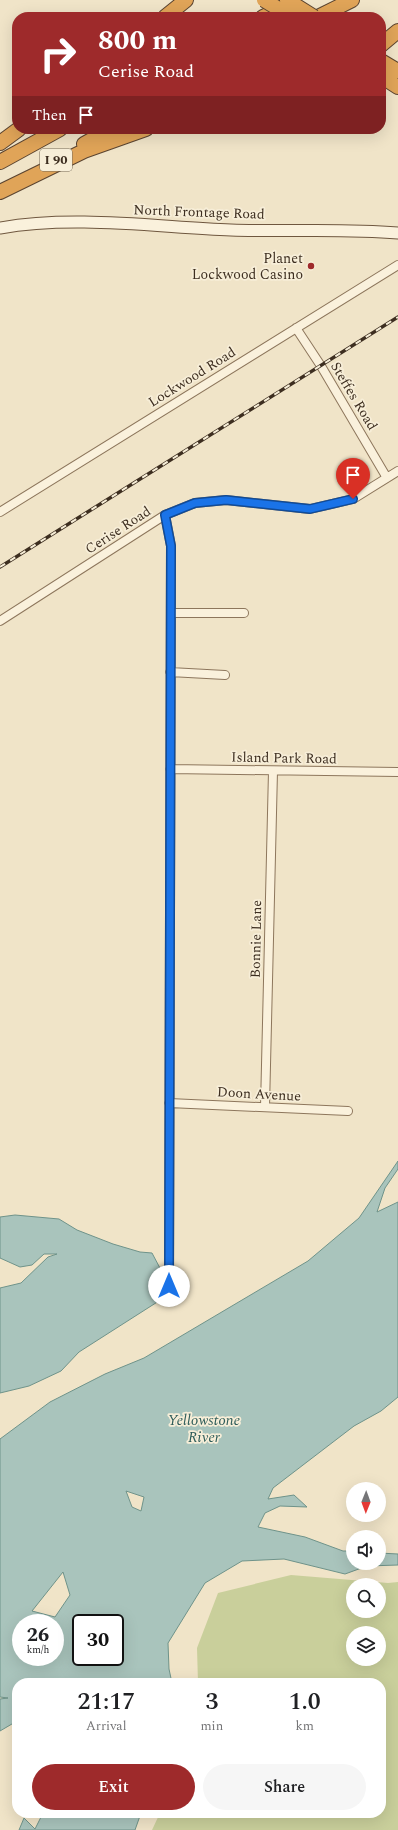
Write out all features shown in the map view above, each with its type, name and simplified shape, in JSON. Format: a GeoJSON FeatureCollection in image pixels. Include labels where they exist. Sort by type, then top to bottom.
{"type":"FeatureCollection","features":[{"type":"Feature","properties":{"kind":"highway"},"geometry":{"type":"LineString","coordinates":[[171,12],[186,0]]}},
{"type":"Feature","properties":{"kind":"highway"},"geometry":{"type":"LineString","coordinates":[[264,0],[284,12]]}},
{"type":"Feature","properties":{"kind":"highway"},"geometry":{"type":"LineString","coordinates":[[287,0],[306,12]]}},
{"type":"Feature","properties":{"kind":"highway"},"geometry":{"type":"LineString","coordinates":[[274,12],[299,0]]}},
{"type":"Feature","properties":{"kind":"highway"},"geometry":{"type":"LineString","coordinates":[[328,12],[352,0]]}},
{"type":"Feature","properties":{"kind":"highway"},"geometry":{"type":"LineString","coordinates":[[386,41],[398,31]]}},
{"type":"Feature","properties":{"kind":"highway"},"geometry":{"type":"LineString","coordinates":[[386,64],[398,72]]}},
{"type":"Feature","properties":{"kind":"highway"},"geometry":{"type":"LineString","coordinates":[[386,79],[398,86]]}},
{"type":"Feature","properties":{"kind":"highway"},"geometry":{"type":"LineString","coordinates":[[0,144],[13,134]]}},
{"type":"Feature","properties":{"kind":"highway","name":"I 90"},"geometry":{"type":"LineString","coordinates":[[0,162],[51,134]]}},
{"type":"Feature","properties":{"kind":"highway","name":"I 90"},"geometry":{"type":"LineString","coordinates":[[0,191],[103,134]]}},
{"type":"Feature","properties":{"kind":"highway"},"geometry":{"type":"LineString","coordinates":[[0,191],[84,151],[132,134]]}},
{"type":"Feature","properties":{"kind":"street","name":"North Frontage Road"},"geometry":{"type":"LineString","coordinates":[[0,228],[40,223],[86,223],[233,230],[368,230],[398,233]]}},
{"type":"Feature","properties":{"kind":"street","name":"Lockwood Road"},"geometry":{"type":"LineString","coordinates":[[0,512],[398,265]]}},
{"type":"Feature","properties":{"kind":"street","name":"Steffes Road"},"geometry":{"type":"LineString","coordinates":[[296,328],[321,366],[387,478]]}},
{"type":"Feature","properties":{"kind":"street","name":"Cerise Road"},"geometry":{"type":"LineString","coordinates":[[0,621],[165,515],[195,503],[226,500],[310,509],[353,499],[398,470]]}},
{"type":"Feature","properties":{"kind":"street"},"geometry":{"type":"LineString","coordinates":[[165,515],[171,546],[169,1286]]}},
{"type":"Feature","properties":{"kind":"street"},"geometry":{"type":"LineString","coordinates":[[170,613],[244,613]]}},
{"type":"Feature","properties":{"kind":"street"},"geometry":{"type":"LineString","coordinates":[[170,672],[225,675]]}},
{"type":"Feature","properties":{"kind":"street","name":"Island Park Road"},"geometry":{"type":"LineString","coordinates":[[170,769],[398,772]]}},
{"type":"Feature","properties":{"kind":"street","name":"Bonnie Lane"},"geometry":{"type":"LineString","coordinates":[[265,1107],[273,771]]}},
{"type":"Feature","properties":{"kind":"street","name":"Doon Avenue"},"geometry":{"type":"LineString","coordinates":[[170,1103],[348,1111]]}},
{"type":"Feature","properties":{"kind":"green space"},"geometry":{"type":"Polygon","coordinates":[[[291,1575],[346,1580],[346,1618],[386,1618],[386,1583],[398,1582],[398,1830],[152,1830],[158,1818],[386,1818],[386,1678],[198,1678],[197,1648],[218,1593],[291,1575]]]}},
{"type":"Feature","properties":{"kind":"water","name":"Yellowstone River"},"geometry":{"type":"Polygon","coordinates":[[[398,1161],[398,1169],[385,1188],[377,1212],[398,1202],[398,1397],[381,1411],[354,1426],[273,1488],[268,1499],[294,1495],[307,1507],[280,1506],[265,1513],[258,1527],[305,1537],[346,1551],[346,1570],[356,1570],[345,1574],[284,1559],[242,1561],[205,1583],[168,1643],[171,1678],[12,1678],[12,1724],[0,1731],[0,1699],[8,1698],[0,1697],[0,1439],[50,1402],[105,1374],[144,1358],[308,1261],[359,1218],[398,1161]],[[126,1491],[132,1507],[141,1511],[144,1497],[126,1491]]]}},
{"type":"Feature","properties":{"kind":"water"},"geometry":{"type":"Polygon","coordinates":[[[15,1215],[59,1219],[77,1230],[113,1244],[140,1252],[152,1253],[161,1270],[162,1299],[79,1352],[61,1371],[29,1386],[0,1393],[0,1288],[21,1283],[48,1257],[57,1254],[44,1254],[32,1265],[20,1267],[0,1258],[0,1217],[15,1215]]]}},
{"type":"Feature","properties":{"kind":"water","name":"Yellowstone River"},"geometry":{"type":"Polygon","coordinates":[[[386,1553],[398,1554],[398,1565],[386,1565],[386,1553]]]}},
{"type":"Feature","properties":{"kind":"water"},"geometry":{"type":"Polygon","coordinates":[[[24,1818],[35,1829],[40,1818],[139,1818],[135,1830],[19,1830],[24,1818]]]}},
{"type":"Feature","properties":{"kind":"railway"},"geometry":{"type":"LineString","coordinates":[[0,567],[398,317]]}},
{"type":"Feature","properties":{"kind":"place","name":"Planet Lockwood Casino"},"geometry":{"type":"Point","coordinates":[311,266]}},
{"type":"Feature","properties":{"kind":"route"},"geometry":{"type":"LineString","coordinates":[[169,1286],[171,546],[165,515],[195,503],[226,500],[310,509],[353,499]]}}]}
